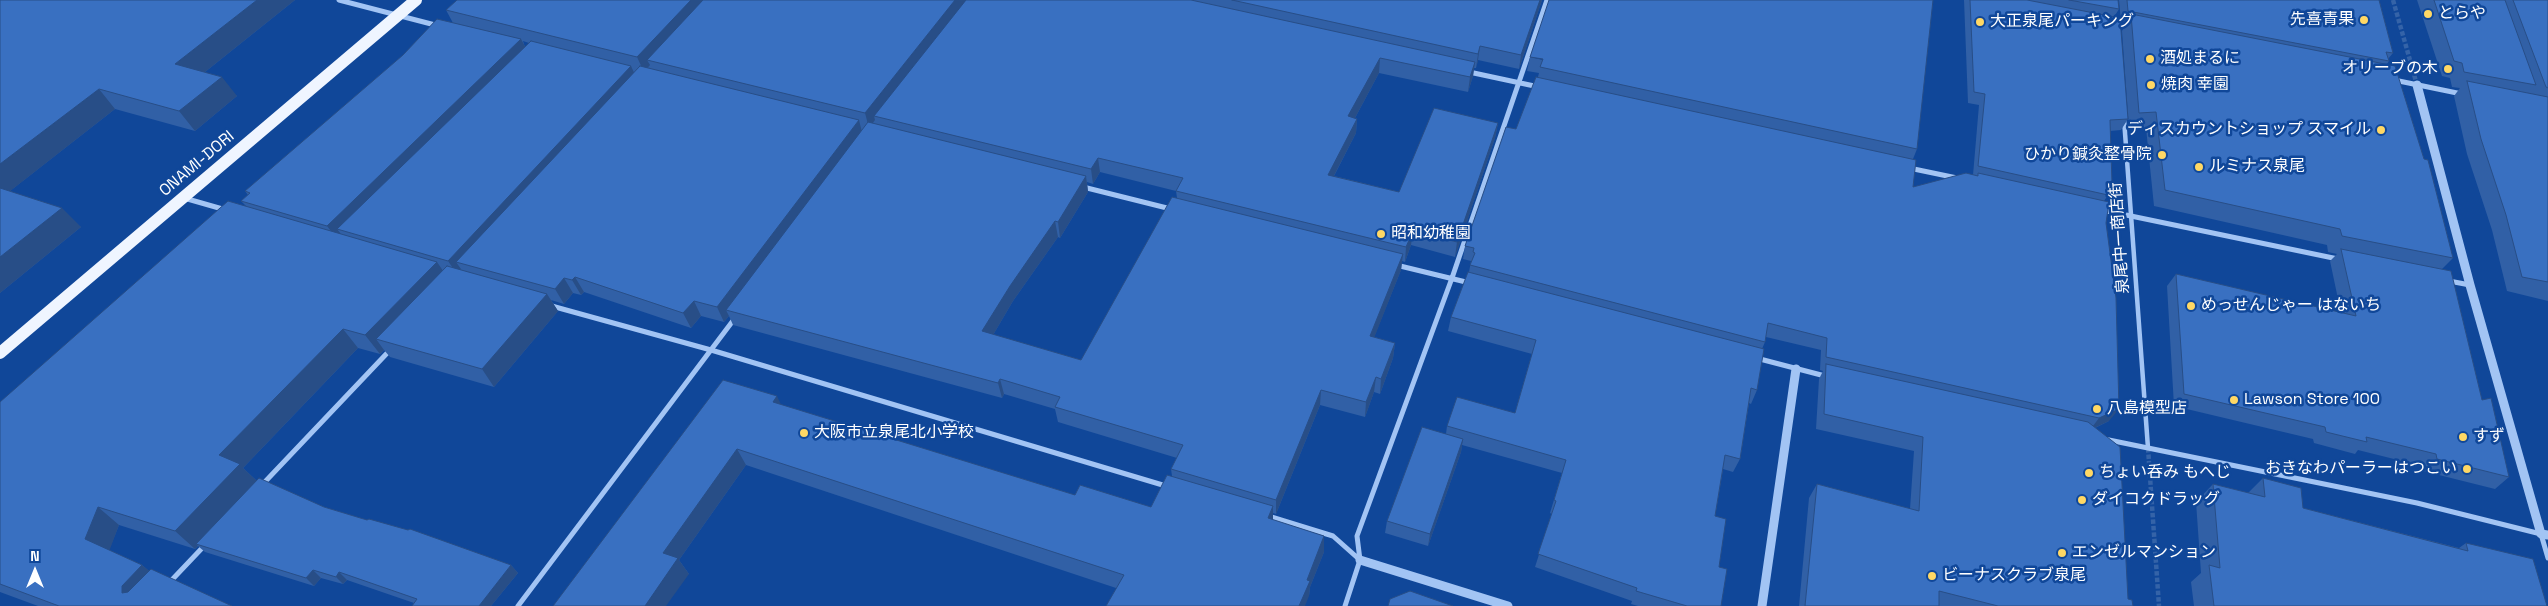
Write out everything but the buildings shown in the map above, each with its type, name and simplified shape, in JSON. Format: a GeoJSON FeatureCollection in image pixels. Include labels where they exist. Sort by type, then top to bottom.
{"type":"FeatureCollection","features":[{"type":"Feature","properties":{"kind":"main road","name":"ONAMI-DORI"},"geometry":{"type":"LineString","coordinates":[[0,353],[416,0]]}},
{"type":"Feature","properties":{"kind":"street"},"geometry":{"type":"LineString","coordinates":[[339,0],[444,27]]}},
{"type":"Feature","properties":{"kind":"street"},"geometry":{"type":"LineString","coordinates":[[1345,606],[1360,560],[1357,536],[1452,278],[1547,0]]}},
{"type":"Feature","properties":{"kind":"street"},"geometry":{"type":"LineString","coordinates":[[1462,70],[1548,89]]}},
{"type":"Feature","properties":{"kind":"street"},"geometry":{"type":"LineString","coordinates":[[2389,79],[2464,94]]}},
{"type":"Feature","properties":{"kind":"street"},"geometry":{"type":"LineString","coordinates":[[2417,85],[2470,285],[2545,535],[2548,558]]}},
{"type":"Feature","properties":{"kind":"street","name":"泉尾中一商店街"},"geometry":{"type":"LineString","coordinates":[[2123,108],[2148,448]]}},
{"type":"Feature","properties":{"kind":"street"},"geometry":{"type":"LineString","coordinates":[[1905,167],[1961,179]]}},
{"type":"Feature","properties":{"kind":"street"},"geometry":{"type":"LineString","coordinates":[[1077,186],[1174,210]]}},
{"type":"Feature","properties":{"kind":"street"},"geometry":{"type":"LineString","coordinates":[[183,198],[236,213]]}},
{"type":"Feature","properties":{"kind":"street"},"geometry":{"type":"LineString","coordinates":[[2093,208],[2344,260]]}},
{"type":"Feature","properties":{"kind":"street"},"geometry":{"type":"LineString","coordinates":[[1394,264],[1480,286]]}},
{"type":"Feature","properties":{"kind":"street"},"geometry":{"type":"LineString","coordinates":[[2441,279],[2470,285]]}},
{"type":"Feature","properties":{"kind":"street"},"geometry":{"type":"LineString","coordinates":[[542,303],[711,350],[1170,487]]}},
{"type":"Feature","properties":{"kind":"street"},"geometry":{"type":"LineString","coordinates":[[518,606],[740,311]]}},
{"type":"Feature","properties":{"kind":"street"},"geometry":{"type":"LineString","coordinates":[[255,492],[397,343]]}},
{"type":"Feature","properties":{"kind":"street"},"geometry":{"type":"LineString","coordinates":[[1748,356],[1833,378]]}},
{"type":"Feature","properties":{"kind":"street"},"geometry":{"type":"LineString","coordinates":[[1762,606],[1796,369]]}},
{"type":"Feature","properties":{"kind":"street"},"geometry":{"type":"LineString","coordinates":[[2099,438],[2417,503],[2545,535]]}},
{"type":"Feature","properties":{"kind":"street"},"geometry":{"type":"LineString","coordinates":[[1257,513],[1333,536],[1360,560],[1508,606]]}},
{"type":"Feature","properties":{"kind":"street"},"geometry":{"type":"LineString","coordinates":[[160,592],[208,542]]}},
{"type":"Feature","properties":{"kind":"tunnel"},"geometry":{"type":"LineString","coordinates":[[2393,0],[2417,85]]}},
{"type":"Feature","properties":{"kind":"tunnel"},"geometry":{"type":"LineString","coordinates":[[2148,448],[2159,606]]}},
{"type":"Feature","properties":{"kind":"place","name":"とらや"},"geometry":{"type":"Point","coordinates":[2428,14]}},
{"type":"Feature","properties":{"kind":"place","name":"先喜青果"},"geometry":{"type":"Point","coordinates":[2364,20]}},
{"type":"Feature","properties":{"kind":"place","name":"大正泉尾パーキング"},"geometry":{"type":"Point","coordinates":[1980,22]}},
{"type":"Feature","properties":{"kind":"place","name":"酒処まるに"},"geometry":{"type":"Point","coordinates":[2150,59]}},
{"type":"Feature","properties":{"kind":"place","name":"オリーブの木"},"geometry":{"type":"Point","coordinates":[2448,69]}},
{"type":"Feature","properties":{"kind":"place","name":"焼肉 幸園"},"geometry":{"type":"Point","coordinates":[2151,85]}},
{"type":"Feature","properties":{"kind":"place","name":"ディスカウントショップ スマイル"},"geometry":{"type":"Point","coordinates":[2381,130]}},
{"type":"Feature","properties":{"kind":"place","name":"ひかり鍼灸整骨院"},"geometry":{"type":"Point","coordinates":[2162,155]}},
{"type":"Feature","properties":{"kind":"place","name":"ルミナス泉尾"},"geometry":{"type":"Point","coordinates":[2199,167]}},
{"type":"Feature","properties":{"kind":"place","name":"昭和幼稚園"},"geometry":{"type":"Point","coordinates":[1381,234]}},
{"type":"Feature","properties":{"kind":"place","name":"めっせんじゃー はないち"},"geometry":{"type":"Point","coordinates":[2191,306]}},
{"type":"Feature","properties":{"kind":"place","name":"Lawson Store 100"},"geometry":{"type":"Point","coordinates":[2234,400]}},
{"type":"Feature","properties":{"kind":"place","name":"八島模型店"},"geometry":{"type":"Point","coordinates":[2097,409]}},
{"type":"Feature","properties":{"kind":"place","name":"大阪市立泉尾北小学校"},"geometry":{"type":"Point","coordinates":[804,433]}},
{"type":"Feature","properties":{"kind":"place","name":"すず"},"geometry":{"type":"Point","coordinates":[2463,437]}},
{"type":"Feature","properties":{"kind":"place","name":"おきなわパーラーはつこい"},"geometry":{"type":"Point","coordinates":[2467,469]}},
{"type":"Feature","properties":{"kind":"place","name":"ちょい呑み もへじ"},"geometry":{"type":"Point","coordinates":[2089,473]}},
{"type":"Feature","properties":{"kind":"place","name":"ダイコクドラッグ"},"geometry":{"type":"Point","coordinates":[2082,500]}},
{"type":"Feature","properties":{"kind":"place","name":"エンゼルマンション"},"geometry":{"type":"Point","coordinates":[2062,553]}},
{"type":"Feature","properties":{"kind":"place","name":"ビーナスクラブ泉尾"},"geometry":{"type":"Point","coordinates":[1932,576]}}]}
